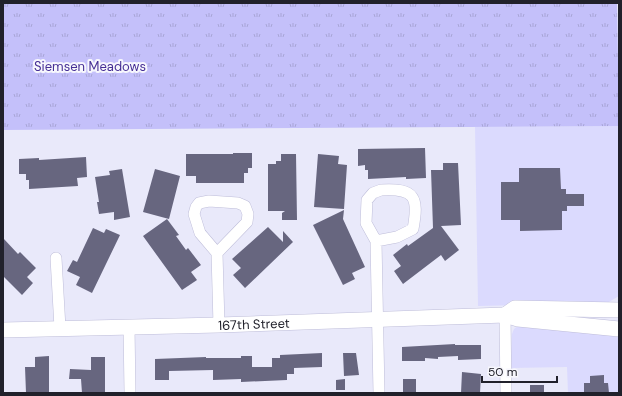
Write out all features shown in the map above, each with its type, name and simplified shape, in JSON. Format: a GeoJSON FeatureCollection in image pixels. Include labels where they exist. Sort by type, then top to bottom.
{"type":"FeatureCollection","features":[{"type":"Feature","properties":{"kind":"street"},"geometry":{"type":"LineString","coordinates":[[376,241],[397,238],[412,228],[416,212],[414,200],[408,192],[381,190],[373,193],[367,200],[366,223],[376,241],[379,393]]}},
{"type":"Feature","properties":{"kind":"street"},"geometry":{"type":"LineString","coordinates":[[217,253],[247,222],[248,214],[245,206],[238,203],[210,201],[200,203],[196,207],[194,214],[200,233],[217,253],[219,325]]}},
{"type":"Feature","properties":{"kind":"street"},"geometry":{"type":"LineString","coordinates":[[56,258],[60,328]]}},
{"type":"Feature","properties":{"kind":"street","name":"167th Street"},"geometry":{"type":"LineString","coordinates":[[505,315],[515,308],[619,310]]}},
{"type":"Feature","properties":{"kind":"street"},"geometry":{"type":"LineString","coordinates":[[505,315],[506,393]]}},
{"type":"Feature","properties":{"kind":"street","name":"167th Street"},"geometry":{"type":"LineString","coordinates":[[3,330],[219,325],[505,315],[518,319],[619,329]]}},
{"type":"Feature","properties":{"kind":"street"},"geometry":{"type":"LineString","coordinates":[[129,326],[130,393]]}},
{"type":"Feature","properties":{"kind":"shaded area"},"geometry":{"type":"Polygon","coordinates":[[[619,126],[619,296],[607,303],[478,306],[475,127],[619,126]]]}},
{"type":"Feature","properties":{"kind":"shaded area"},"geometry":{"type":"Polygon","coordinates":[[[532,324],[618,337],[619,393],[568,393],[567,367],[511,368],[512,334],[514,329],[519,325],[532,324]]]}},
{"type":"Feature","properties":{"kind":"green space","name":"Siemsen Meadows"},"geometry":{"type":"Polygon","coordinates":[[[3,3],[617,3],[619,126],[3,130],[3,3]]]}},
{"type":"Feature","properties":{"kind":"building"},"geometry":{"type":"Polygon","coordinates":[[[425,148],[426,178],[406,179],[406,177],[368,179],[368,170],[365,170],[365,165],[358,166],[358,149],[425,148]]]}},
{"type":"Feature","properties":{"kind":"building"},"geometry":{"type":"Polygon","coordinates":[[[252,153],[252,168],[248,168],[248,173],[244,173],[244,183],[196,183],[196,176],[186,176],[186,154],[252,153]]]}},
{"type":"Feature","properties":{"kind":"building"},"geometry":{"type":"Polygon","coordinates":[[[281,154],[296,154],[297,220],[282,220],[282,213],[285,211],[268,211],[268,164],[276,164],[276,161],[281,161],[281,154]]]}},
{"type":"Feature","properties":{"kind":"building"},"geometry":{"type":"Polygon","coordinates":[[[318,154],[339,156],[338,164],[347,165],[344,209],[314,207],[318,154]]]}},
{"type":"Feature","properties":{"kind":"building"},"geometry":{"type":"Polygon","coordinates":[[[86,157],[87,177],[77,178],[78,186],[29,189],[29,180],[26,180],[26,174],[19,174],[19,159],[39,158],[39,160],[86,157]]]}},
{"type":"Feature","properties":{"kind":"building"},"geometry":{"type":"Polygon","coordinates":[[[443,163],[458,163],[461,225],[441,226],[459,250],[445,261],[441,255],[403,284],[394,271],[401,266],[393,255],[407,244],[408,246],[433,228],[431,170],[443,170],[443,163]]]}},
{"type":"Feature","properties":{"kind":"building"},"geometry":{"type":"Polygon","coordinates":[[[519,168],[560,168],[561,189],[566,189],[566,194],[584,194],[584,206],[567,206],[567,211],[562,211],[562,230],[520,231],[520,220],[501,220],[501,182],[519,182],[519,168]]]}},
{"type":"Feature","properties":{"kind":"building"},"geometry":{"type":"Polygon","coordinates":[[[122,169],[130,217],[114,220],[114,212],[99,214],[97,202],[99,202],[95,177],[110,175],[109,171],[122,169]]]}},
{"type":"Feature","properties":{"kind":"building"},"geometry":{"type":"Polygon","coordinates":[[[155,169],[180,176],[169,219],[143,212],[155,169]]]}},
{"type":"Feature","properties":{"kind":"building"},"geometry":{"type":"Polygon","coordinates":[[[344,210],[343,219],[365,267],[352,273],[355,279],[343,285],[313,225],[344,210]]]}},
{"type":"Feature","properties":{"kind":"building"},"geometry":{"type":"Polygon","coordinates":[[[167,219],[179,235],[176,236],[186,250],[188,248],[201,265],[191,272],[197,280],[182,290],[143,236],[167,219]]]}},
{"type":"Feature","properties":{"kind":"building"},"geometry":{"type":"Polygon","coordinates":[[[268,227],[283,242],[283,231],[293,242],[245,288],[233,275],[241,268],[232,259],[268,227]]]}},
{"type":"Feature","properties":{"kind":"building"},"geometry":{"type":"Polygon","coordinates":[[[93,228],[104,233],[106,229],[120,235],[92,293],[76,285],[80,277],[67,271],[73,260],[77,262],[93,228]]]}},
{"type":"Feature","properties":{"kind":"building"},"geometry":{"type":"Polygon","coordinates":[[[3,238],[18,254],[20,252],[36,268],[27,277],[33,283],[22,295],[3,276],[3,238]]]}},
{"type":"Feature","properties":{"kind":"building"},"geometry":{"type":"Polygon","coordinates":[[[455,344],[481,345],[481,359],[458,360],[458,356],[438,357],[438,359],[425,358],[425,361],[402,361],[402,347],[455,344]]]}},
{"type":"Feature","properties":{"kind":"building"},"geometry":{"type":"Polygon","coordinates":[[[322,353],[322,367],[294,368],[294,374],[287,374],[287,380],[241,382],[241,379],[213,380],[213,370],[169,371],[169,380],[155,380],[155,359],[206,357],[241,358],[241,356],[252,356],[252,367],[272,367],[272,358],[280,358],[280,355],[322,353]]]}},
{"type":"Feature","properties":{"kind":"building"},"geometry":{"type":"Polygon","coordinates":[[[343,353],[356,353],[359,375],[344,376],[343,353]]]}},
{"type":"Feature","properties":{"kind":"building"},"geometry":{"type":"Polygon","coordinates":[[[49,356],[49,393],[26,393],[25,367],[35,367],[35,357],[49,356]]]}},
{"type":"Feature","properties":{"kind":"building"},"geometry":{"type":"Polygon","coordinates":[[[91,357],[105,357],[105,393],[82,393],[81,379],[69,379],[70,369],[91,370],[91,357]]]}},
{"type":"Feature","properties":{"kind":"building"},"geometry":{"type":"Polygon","coordinates":[[[462,372],[481,374],[480,393],[461,393],[462,372]]]}},
{"type":"Feature","properties":{"kind":"building"},"geometry":{"type":"Polygon","coordinates":[[[604,375],[604,383],[608,383],[609,393],[584,393],[584,383],[590,383],[590,376],[604,375]]]}},
{"type":"Feature","properties":{"kind":"building"},"geometry":{"type":"Polygon","coordinates":[[[345,379],[345,390],[336,390],[336,380],[345,379]]]}},
{"type":"Feature","properties":{"kind":"building"},"geometry":{"type":"Polygon","coordinates":[[[403,379],[416,379],[416,393],[403,393],[403,379]]]}},
{"type":"Feature","properties":{"kind":"building"},"geometry":{"type":"Polygon","coordinates":[[[530,385],[544,385],[544,393],[530,393],[530,385]]]}}]}
